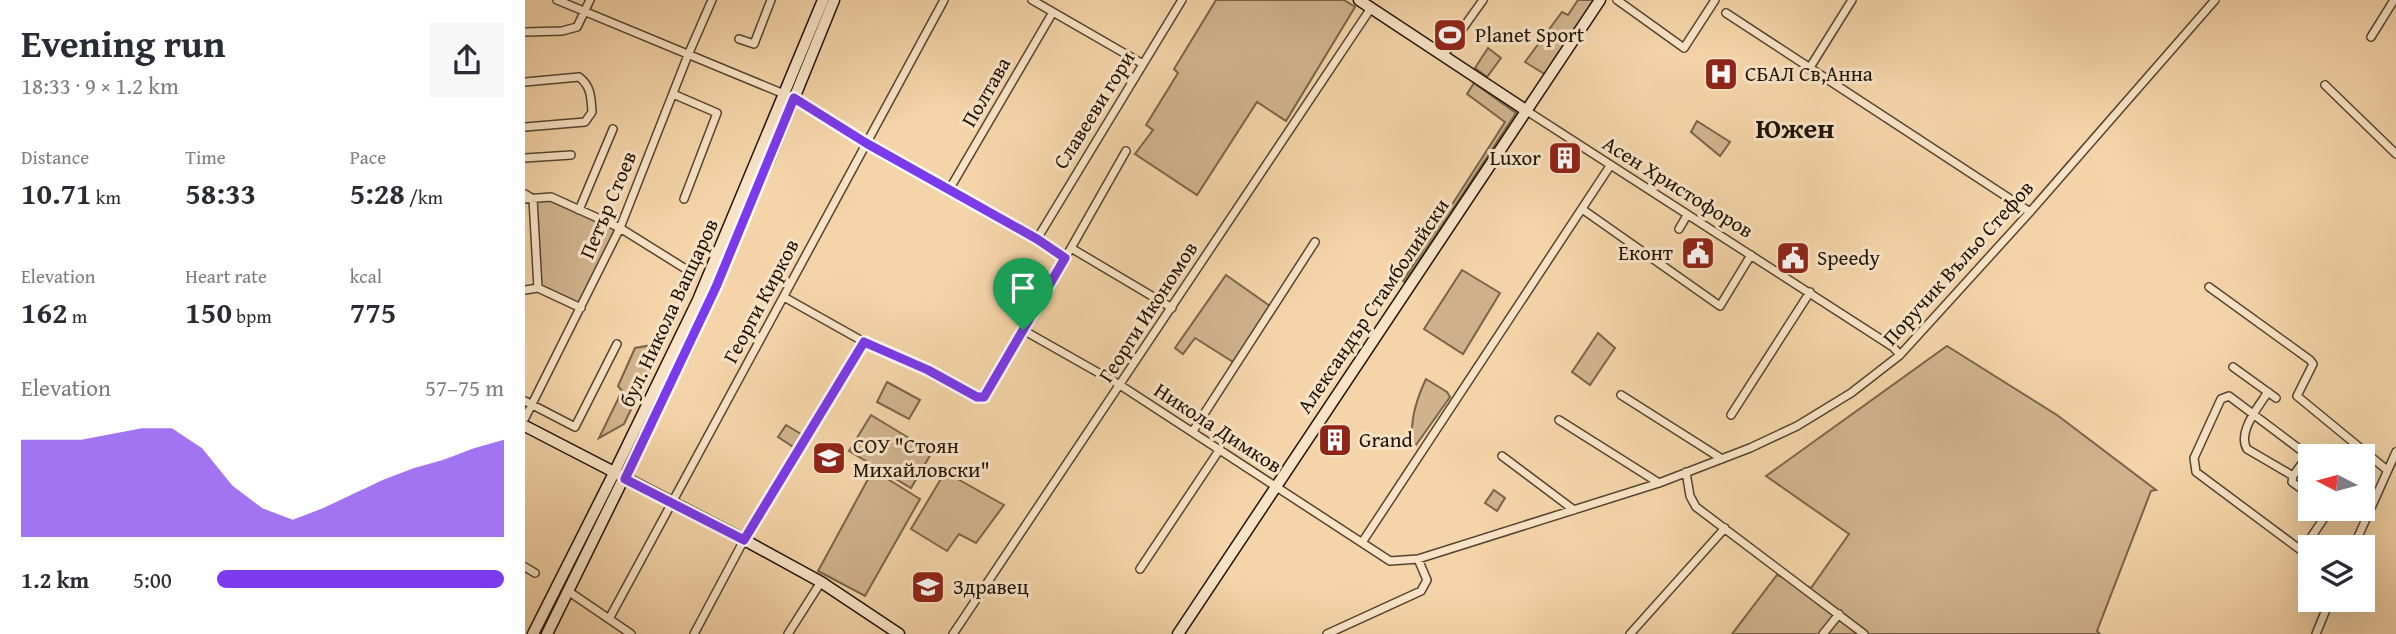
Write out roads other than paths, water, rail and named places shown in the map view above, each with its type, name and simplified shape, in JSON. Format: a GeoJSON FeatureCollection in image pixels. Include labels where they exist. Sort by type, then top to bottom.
{"type":"FeatureCollection","features":[{"type":"Feature","properties":{"kind":"street"},"geometry":{"type":"LineString","coordinates":[[557,0],[789,96],[866,143],[1037,239],[1065,258]]}},
{"type":"Feature","properties":{"kind":"street"},"geometry":{"type":"LineString","coordinates":[[525,32],[562,31],[577,27],[590,0]]}},
{"type":"Feature","properties":{"kind":"street","name":"Петър Стоев"},"geometry":{"type":"LineString","coordinates":[[525,418],[528,403],[581,308],[620,228],[712,0]]}},
{"type":"Feature","properties":{"kind":"street"},"geometry":{"type":"LineString","coordinates":[[739,39],[754,44],[771,0]]}},
{"type":"Feature","properties":{"kind":"street","name":"бул. Никола Вапцаров"},"geometry":{"type":"LineString","coordinates":[[533,634],[620,476],[716,287],[823,0]]}},
{"type":"Feature","properties":{"kind":"street","name":"бул. Никола Вапцаров"},"geometry":{"type":"LineString","coordinates":[[789,96],[834,0]]}},
{"type":"Feature","properties":{"kind":"street","name":"Георги Кирков"},"geometry":{"type":"LineString","coordinates":[[610,619],[944,0]]}},
{"type":"Feature","properties":{"kind":"street"},"geometry":{"type":"LineString","coordinates":[[1032,0],[1143,64]]}},
{"type":"Feature","properties":{"kind":"street","name":"Славееви гори"},"geometry":{"type":"LineString","coordinates":[[1037,239],[1182,0]]}},
{"type":"Feature","properties":{"kind":"street"},"geometry":{"type":"LineString","coordinates":[[1359,0],[1527,111]]}},
{"type":"Feature","properties":{"kind":"street"},"geometry":{"type":"LineString","coordinates":[[1443,56],[1483,0]]}},
{"type":"Feature","properties":{"kind":"street","name":"Александър Стамболийски"},"geometry":{"type":"LineString","coordinates":[[1178,634],[1600,0]]}},
{"type":"Feature","properties":{"kind":"street"},"geometry":{"type":"LineString","coordinates":[[1617,0],[1684,48],[1714,0]]}},
{"type":"Feature","properties":{"kind":"street"},"geometry":{"type":"LineString","coordinates":[[1809,69],[1852,0]]}},
{"type":"Feature","properties":{"kind":"street","name":"Поручик Въльо Стефов"},"geometry":{"type":"LineString","coordinates":[[1390,561],[1418,559],[1659,483],[1723,459],[1797,426],[1851,393],[1899,355],[2030,212],[2215,0]]}},
{"type":"Feature","properties":{"kind":"street"},"geometry":{"type":"LineString","coordinates":[[2371,37],[2394,0]]}},
{"type":"Feature","properties":{"kind":"street","name":"Георги Икономов"},"geometry":{"type":"LineString","coordinates":[[953,634],[1371,8]]}},
{"type":"Feature","properties":{"kind":"street","name":"Полтава"},"geometry":{"type":"LineString","coordinates":[[949,190],[1053,12]]}},
{"type":"Feature","properties":{"kind":"street"},"geometry":{"type":"LineString","coordinates":[[1726,13],[2030,212]]}},
{"type":"Feature","properties":{"kind":"street"},"geometry":{"type":"LineString","coordinates":[[525,82],[579,76],[591,93],[593,112],[585,122],[525,127]]}},
{"type":"Feature","properties":{"kind":"street"},"geometry":{"type":"LineString","coordinates":[[2325,85],[2396,154]]}},
{"type":"Feature","properties":{"kind":"street"},"geometry":{"type":"LineString","coordinates":[[673,93],[717,113],[684,199]]}},
{"type":"Feature","properties":{"kind":"street","name":"Асен Христофоров"},"geometry":{"type":"LineString","coordinates":[[1527,111],[1811,292],[1893,347],[1899,355]]}},
{"type":"Feature","properties":{"kind":"street"},"geometry":{"type":"LineString","coordinates":[[579,209],[613,129]]}},
{"type":"Feature","properties":{"kind":"street"},"geometry":{"type":"LineString","coordinates":[[783,297],[864,342],[928,370],[977,397],[984,397],[1126,151]]}},
{"type":"Feature","properties":{"kind":"street"},"geometry":{"type":"LineString","coordinates":[[525,158],[571,155]]}},
{"type":"Feature","properties":{"kind":"street"},"geometry":{"type":"LineString","coordinates":[[1363,541],[1610,166]]}},
{"type":"Feature","properties":{"kind":"street"},"geometry":{"type":"LineString","coordinates":[[525,194],[529,199],[538,288]]}},
{"type":"Feature","properties":{"kind":"street"},"geometry":{"type":"LineString","coordinates":[[529,199],[551,197],[579,209],[620,228],[689,271]]}},
{"type":"Feature","properties":{"kind":"street"},"geometry":{"type":"LineString","coordinates":[[1582,209],[1720,306],[1751,255]]}},
{"type":"Feature","properties":{"kind":"street"},"geometry":{"type":"LineString","coordinates":[[1679,229],[1686,217],[1690,216]]}},
{"type":"Feature","properties":{"kind":"street"},"geometry":{"type":"LineString","coordinates":[[1193,431],[1315,242]]}},
{"type":"Feature","properties":{"kind":"street"},"geometry":{"type":"LineString","coordinates":[[525,244],[534,243]]}},
{"type":"Feature","properties":{"kind":"street"},"geometry":{"type":"LineString","coordinates":[[1071,248],[1172,308]]}},
{"type":"Feature","properties":{"kind":"street"},"geometry":{"type":"LineString","coordinates":[[2209,286],[2310,360],[2313,364],[2312,370],[2297,396],[2387,470]]}},
{"type":"Feature","properties":{"kind":"street"},"geometry":{"type":"LineString","coordinates":[[525,290],[538,288],[581,308]]}},
{"type":"Feature","properties":{"kind":"street"},"geometry":{"type":"LineString","coordinates":[[1731,415],[1811,292]]}},
{"type":"Feature","properties":{"kind":"street","name":"Никола Димков"},"geometry":{"type":"LineString","coordinates":[[1023,330],[1193,431],[1390,561]]}},
{"type":"Feature","properties":{"kind":"street"},"geometry":{"type":"LineString","coordinates":[[694,634],[744,540],[864,342]]}},
{"type":"Feature","properties":{"kind":"street"},"geometry":{"type":"LineString","coordinates":[[528,403],[575,427],[617,344]]}},
{"type":"Feature","properties":{"kind":"street"},"geometry":{"type":"LineString","coordinates":[[2233,367],[2276,398]]}},
{"type":"Feature","properties":{"kind":"street"},"geometry":{"type":"LineString","coordinates":[[2268,392],[2243,438],[2247,449],[2293,476],[2298,487]]}},
{"type":"Feature","properties":{"kind":"street"},"geometry":{"type":"LineString","coordinates":[[1621,395],[1723,459]]}},
{"type":"Feature","properties":{"kind":"street"},"geometry":{"type":"LineString","coordinates":[[2298,448],[2232,397],[2221,399],[2194,458],[2196,472],[2298,548]]}},
{"type":"Feature","properties":{"kind":"street"},"geometry":{"type":"LineString","coordinates":[[1559,420],[1659,483]]}},
{"type":"Feature","properties":{"kind":"street"},"geometry":{"type":"LineString","coordinates":[[525,426],[821,582],[899,634]]}},
{"type":"Feature","properties":{"kind":"street"},"geometry":{"type":"LineString","coordinates":[[1140,569],[1220,449]]}},
{"type":"Feature","properties":{"kind":"street"},"geometry":{"type":"LineString","coordinates":[[2359,535],[2396,452]]}},
{"type":"Feature","properties":{"kind":"street"},"geometry":{"type":"LineString","coordinates":[[1502,456],[1574,510]]}},
{"type":"Feature","properties":{"kind":"street"},"geometry":{"type":"LineString","coordinates":[[2293,476],[2298,470]]}},
{"type":"Feature","properties":{"kind":"street"},"geometry":{"type":"LineString","coordinates":[[1686,472],[1690,496],[1696,507],[1864,634]]}},
{"type":"Feature","properties":{"kind":"street","name":"бул. Никола Вапцаров"},"geometry":{"type":"LineString","coordinates":[[547,634],[620,476]]}},
{"type":"Feature","properties":{"kind":"street"},"geometry":{"type":"LineString","coordinates":[[1630,634],[1725,528]]}},
{"type":"Feature","properties":{"kind":"street"},"geometry":{"type":"LineString","coordinates":[[1327,634],[1421,591],[1427,580],[1418,559]]}},
{"type":"Feature","properties":{"kind":"street"},"geometry":{"type":"LineString","coordinates":[[525,567],[535,573]]}},
{"type":"Feature","properties":{"kind":"street"},"geometry":{"type":"LineString","coordinates":[[788,634],[821,582]]}},
{"type":"Feature","properties":{"kind":"street"},"geometry":{"type":"LineString","coordinates":[[568,591],[630,634]]}},
{"type":"Feature","properties":{"kind":"street"},"geometry":{"type":"LineString","coordinates":[[2316,634],[2325,612]]}},
{"type":"Feature","properties":{"kind":"street"},"geometry":{"type":"LineString","coordinates":[[1823,634],[1839,614]]}},
{"type":"Feature","properties":{"kind":"place","name":"Planet Sport"},"geometry":{"type":"Point","coordinates":[1450,35]}},
{"type":"Feature","properties":{"kind":"place","name":"СБАЛ Св,Анна"},"geometry":{"type":"Point","coordinates":[1721,74]}},
{"type":"Feature","properties":{"kind":"place","name":"Luxor"},"geometry":{"type":"Point","coordinates":[1565,158]}},
{"type":"Feature","properties":{"kind":"place","name":"Еконт"},"geometry":{"type":"Point","coordinates":[1698,253]}},
{"type":"Feature","properties":{"kind":"place","name":"Speedy"},"geometry":{"type":"Point","coordinates":[1793,258]}},
{"type":"Feature","properties":{"kind":"place","name":"Grand"},"geometry":{"type":"Point","coordinates":[1335,440]}},
{"type":"Feature","properties":{"kind":"place","name":"СОУ \"Стоян Михайловски\""},"geometry":{"type":"Point","coordinates":[829,458]}},
{"type":"Feature","properties":{"kind":"place","name":"Здравец"},"geometry":{"type":"Point","coordinates":[928,587]}},
{"type":"Feature","properties":{"kind":"district","name":"Южен"},"geometry":{"type":"Point","coordinates":[1795,128]}}]}
